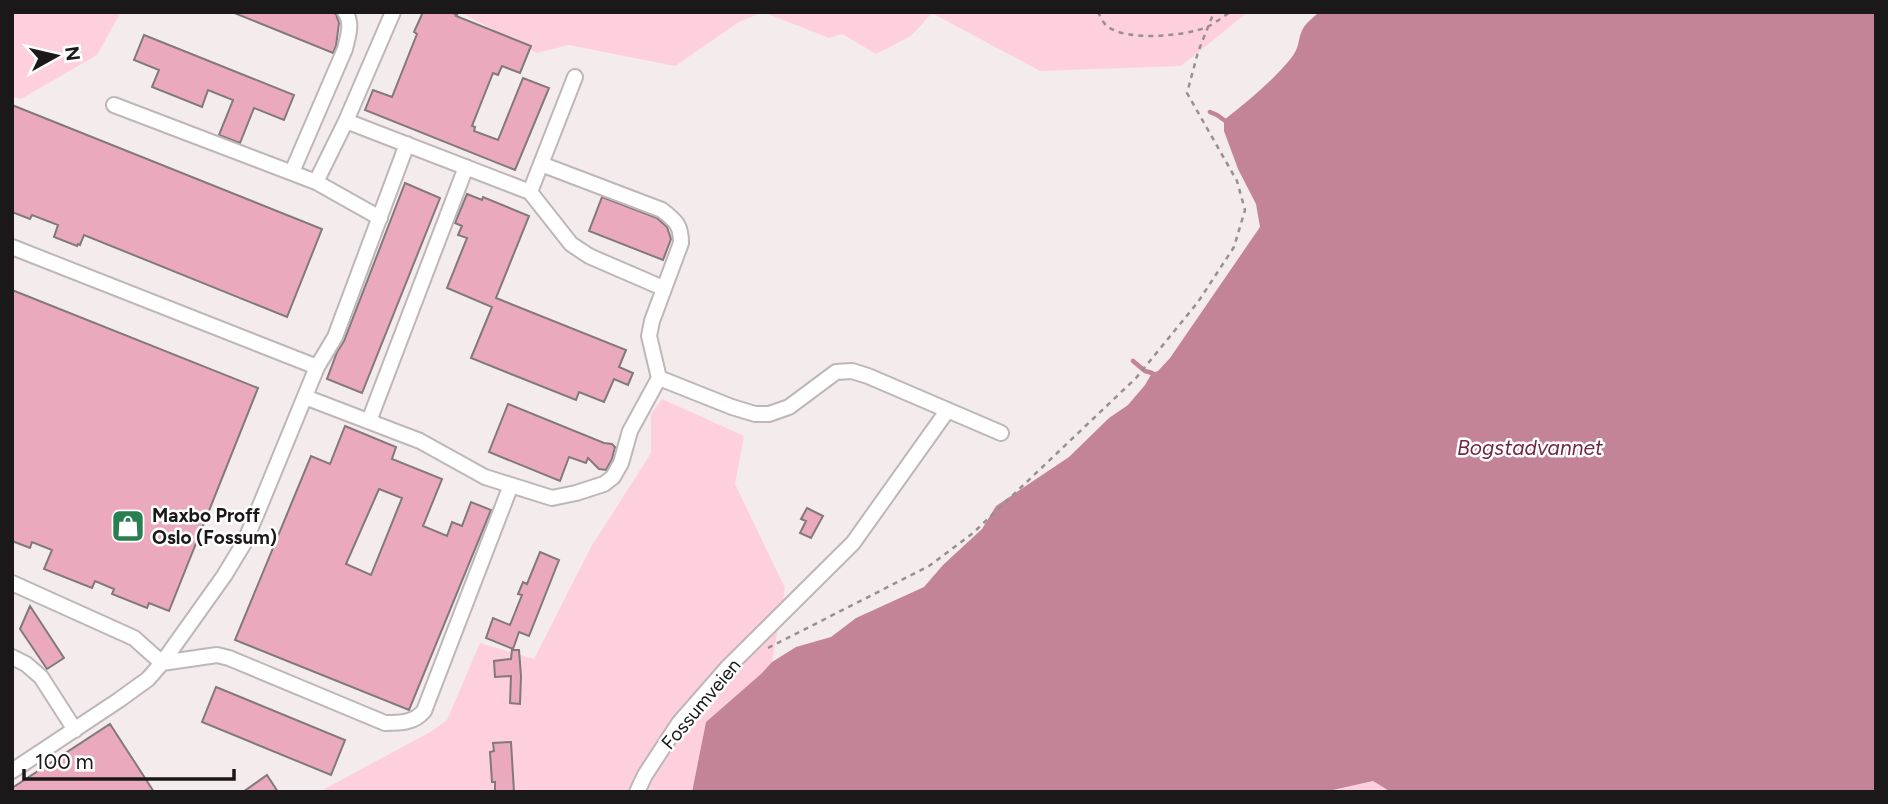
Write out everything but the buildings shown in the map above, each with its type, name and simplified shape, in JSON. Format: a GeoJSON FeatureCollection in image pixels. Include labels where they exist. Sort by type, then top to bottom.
{"type":"FeatureCollection","features":[{"type":"Feature","properties":{"kind":"street"},"geometry":{"type":"LineString","coordinates":[[292,173],[345,49],[349,30],[349,18],[345,12]]}},
{"type":"Feature","properties":{"kind":"street"},"geometry":{"type":"LineString","coordinates":[[316,182],[346,121],[393,12]]}},
{"type":"Feature","properties":{"kind":"street"},"geometry":{"type":"LineString","coordinates":[[530,192],[575,77]]}},
{"type":"Feature","properties":{"kind":"street"},"geometry":{"type":"LineString","coordinates":[[114,105],[316,182],[380,218]]}},
{"type":"Feature","properties":{"kind":"street"},"geometry":{"type":"LineString","coordinates":[[346,121],[530,192],[571,244],[589,256],[663,288]]}},
{"type":"Feature","properties":{"kind":"street"},"geometry":{"type":"LineString","coordinates":[[12,771],[148,679],[224,576],[243,543],[317,367],[335,337],[407,144]]}},
{"type":"Feature","properties":{"kind":"street"},"geometry":{"type":"LineString","coordinates":[[305,397],[420,441],[485,477],[552,498],[604,484],[613,477],[621,463],[630,431],[659,378],[649,336],[663,288],[681,243],[681,231],[675,220],[663,210],[541,164]]}},
{"type":"Feature","properties":{"kind":"street"},"geometry":{"type":"LineString","coordinates":[[369,421],[466,167]]}},
{"type":"Feature","properties":{"kind":"street"},"geometry":{"type":"LineString","coordinates":[[12,247],[317,367]]}},
{"type":"Feature","properties":{"kind":"street"},"geometry":{"type":"LineString","coordinates":[[659,378],[732,407],[755,414],[769,414],[789,407],[836,373],[852,371],[1001,433]]}},
{"type":"Feature","properties":{"kind":"street","name":"Fossumveien"},"geometry":{"type":"LineString","coordinates":[[637,792],[645,775],[680,723],[727,668],[853,543],[947,411]]}},
{"type":"Feature","properties":{"kind":"street"},"geometry":{"type":"LineString","coordinates":[[162,663],[217,655],[386,723],[400,723],[419,717],[424,711],[511,485]]}},
{"type":"Feature","properties":{"kind":"street"},"geometry":{"type":"LineString","coordinates":[[12,583],[134,638],[162,663]]}},
{"type":"Feature","properties":{"kind":"street"},"geometry":{"type":"LineString","coordinates":[[12,657],[26,664],[40,677],[75,730]]}},
{"type":"Feature","properties":{"kind":"path"},"geometry":{"type":"LineString","coordinates":[[1098,12],[1106,26],[1144,36],[1180,34],[1209,26],[1230,12]]}},
{"type":"Feature","properties":{"kind":"path"},"geometry":{"type":"LineString","coordinates":[[765,650],[929,566],[973,533],[1136,378],[1198,302],[1234,247],[1245,210],[1237,181],[1187,93],[1198,52],[1214,12]]}},
{"type":"Feature","properties":{"kind":"shaded area"},"geometry":{"type":"Polygon","coordinates":[[[12,12],[121,12],[97,55],[21,99],[12,96],[12,12]]]}},
{"type":"Feature","properties":{"kind":"shaded area"},"geometry":{"type":"Polygon","coordinates":[[[460,12],[763,12],[739,22],[675,66],[569,45],[537,53],[460,12]]]}},
{"type":"Feature","properties":{"kind":"shaded area"},"geometry":{"type":"Polygon","coordinates":[[[763,12],[1248,12],[1181,66],[1040,71],[932,13],[911,36],[876,54],[842,34],[829,38],[763,12]]]}},
{"type":"Feature","properties":{"kind":"shaded area"},"geometry":{"type":"Polygon","coordinates":[[[662,399],[744,436],[735,484],[785,588],[772,662],[706,722],[692,792],[319,792],[432,731],[447,720],[480,643],[534,659],[591,547],[651,453],[651,414],[662,399]]]}},
{"type":"Feature","properties":{"kind":"shaded area"},"geometry":{"type":"Polygon","coordinates":[[[1373,781],[1391,792],[1324,792],[1373,781]]]}},
{"type":"Feature","properties":{"kind":"water","name":"Bogstadvannet"},"geometry":{"type":"Polygon","coordinates":[[[1319,12],[1876,12],[1876,792],[1391,792],[1373,781],[1324,792],[692,792],[706,722],[772,662],[796,647],[831,637],[856,618],[924,587],[943,565],[982,529],[996,506],[1069,457],[1109,418],[1128,405],[1152,373],[1158,371],[1170,358],[1260,227],[1256,204],[1238,169],[1224,131],[1224,120],[1285,66],[1295,53],[1304,27],[1319,12]]]}},
{"type":"Feature","properties":{"kind":"waterway"},"geometry":{"type":"LineString","coordinates":[[1210,112],[1224,120]]}},
{"type":"Feature","properties":{"kind":"waterway"},"geometry":{"type":"LineString","coordinates":[[1133,361],[1152,373]]}},
{"type":"Feature","properties":{"kind":"place","name":"Maxbo Proff Oslo (Fossum)"},"geometry":{"type":"Point","coordinates":[128,526]}}]}
